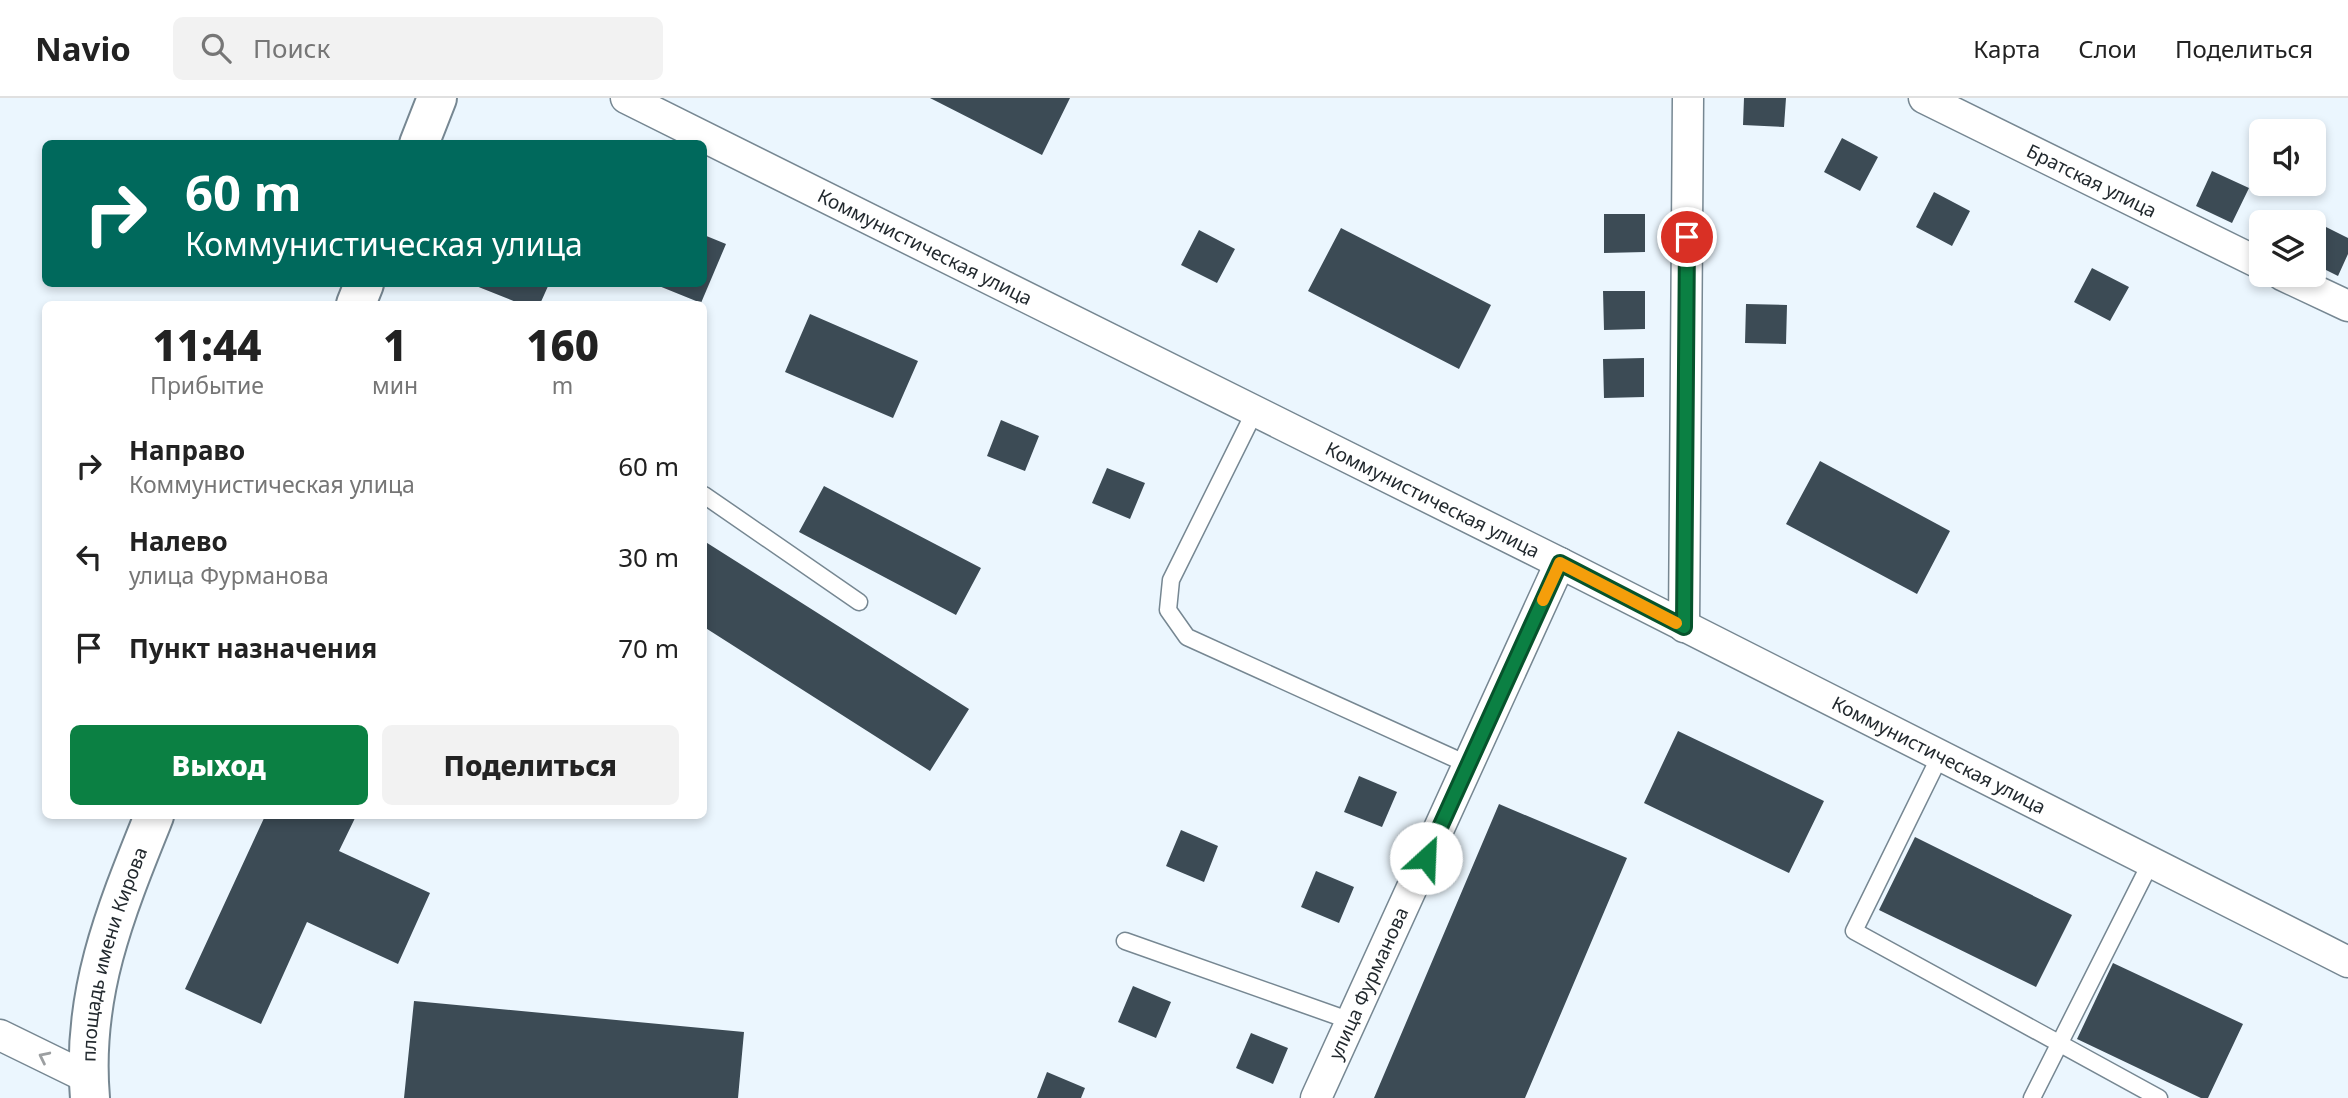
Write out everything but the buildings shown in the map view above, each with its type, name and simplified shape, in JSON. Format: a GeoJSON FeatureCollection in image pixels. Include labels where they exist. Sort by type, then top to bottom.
{"type":"FeatureCollection","features":[{"type":"Feature","properties":{"kind":"street"},"geometry":{"type":"LineString","coordinates":[[421,140],[438,98]]}},
{"type":"Feature","properties":{"kind":"street","name":"Коммунистическая улица"},"geometry":{"type":"LineString","coordinates":[[626,98],[1560,563],[2348,962]]}},
{"type":"Feature","properties":{"kind":"street"},"geometry":{"type":"LineString","coordinates":[[1684,627],[1688,98]]}},
{"type":"Feature","properties":{"kind":"street","name":"Братская улица"},"geometry":{"type":"LineString","coordinates":[[1924,98],[2249,258]]}},
{"type":"Feature","properties":{"kind":"street"},"geometry":{"type":"LineString","coordinates":[[2308,287],[2348,306]]}},
{"type":"Feature","properties":{"kind":"street","name":"улица Фурманова"},"geometry":{"type":"LineString","coordinates":[[1316,1098],[1560,563]]}},
{"type":"Feature","properties":{"kind":"street","name":"площадь имени Кирова"},"geometry":{"type":"LineString","coordinates":[[89,1088],[90,1015],[109,929],[153,819]]}},
{"type":"Feature","properties":{"kind":"street"},"geometry":{"type":"LineString","coordinates":[[0,1035],[89,1088]]}},
{"type":"Feature","properties":{"kind":"lane"},"geometry":{"type":"LineString","coordinates":[[1255,411],[1171,580],[1168,610],[1187,637],[1469,765]]}},
{"type":"Feature","properties":{"kind":"lane"},"geometry":{"type":"LineString","coordinates":[[707,497],[859,602]]}},
{"type":"Feature","properties":{"kind":"lane"},"geometry":{"type":"LineString","coordinates":[[1940,756],[1854,931],[2159,1098]]}},
{"type":"Feature","properties":{"kind":"lane"},"geometry":{"type":"LineString","coordinates":[[2032,1098],[2151,862]]}},
{"type":"Feature","properties":{"kind":"lane"},"geometry":{"type":"LineString","coordinates":[[1125,941],[1352,1021]]}},
{"type":"Feature","properties":{"kind":"slow traffic"},"geometry":{"type":"LineString","coordinates":[[1543,600],[1560,563],[1676,623]]}},
{"type":"Feature","properties":{"kind":"route"},"geometry":{"type":"LineString","coordinates":[[1426,858],[1560,563],[1684,627],[1687,237]]}}]}
